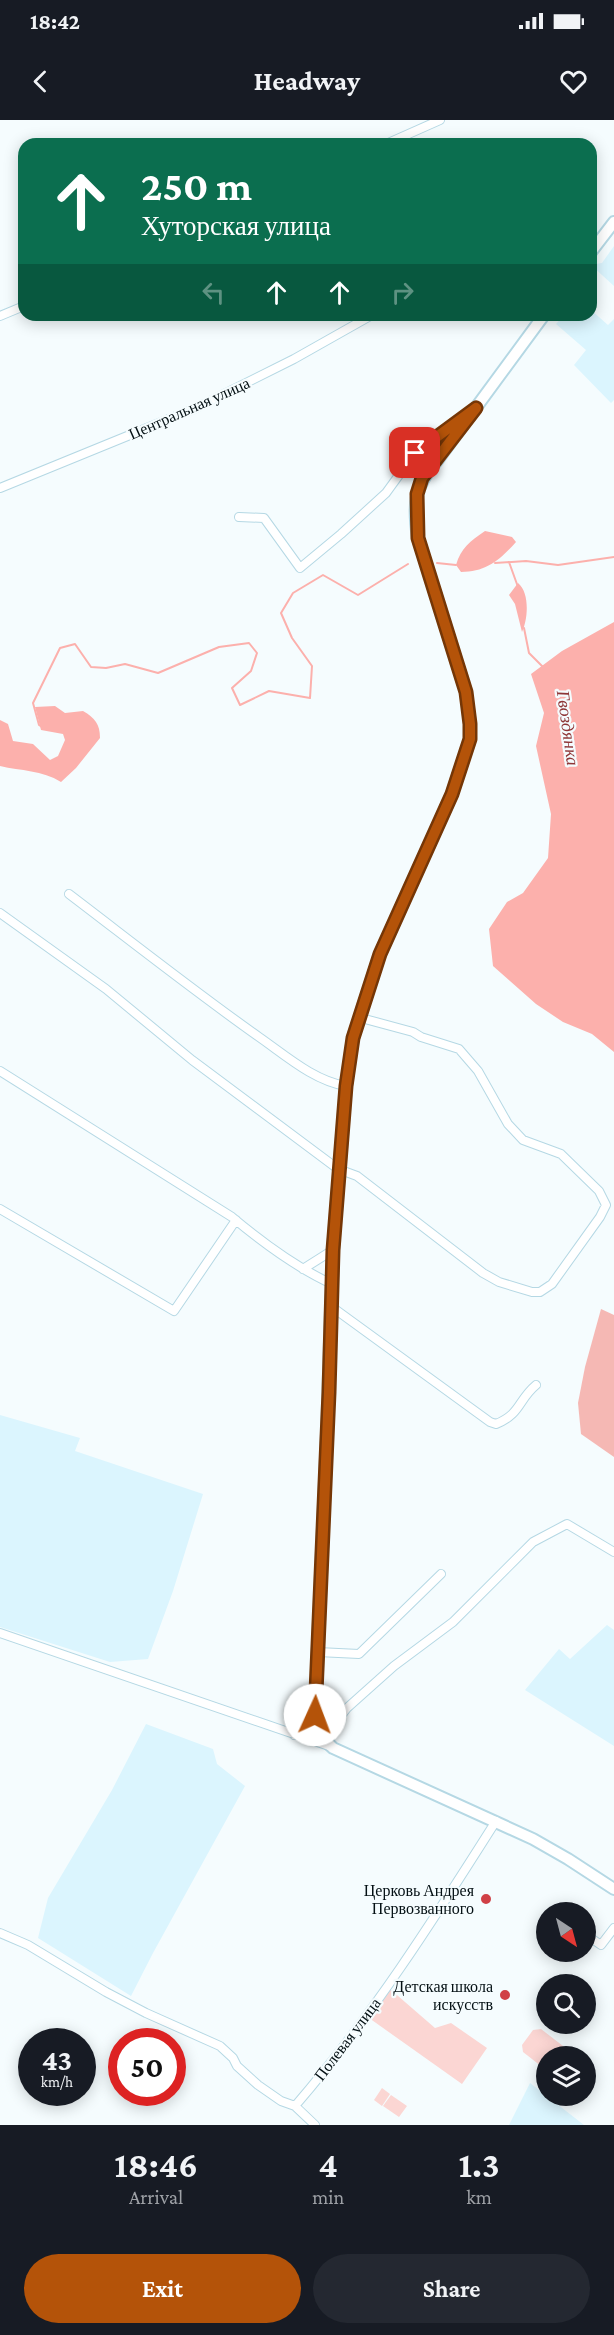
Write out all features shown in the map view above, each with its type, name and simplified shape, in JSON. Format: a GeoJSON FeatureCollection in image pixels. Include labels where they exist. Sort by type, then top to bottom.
{"type":"FeatureCollection","features":[{"type":"Feature","properties":{"kind":"main road"},"geometry":{"type":"LineString","coordinates":[[597,244],[614,222]]}},
{"type":"Feature","properties":{"kind":"main road"},"geometry":{"type":"LineString","coordinates":[[540,321],[422,478],[417,494],[416,512],[422,554],[466,692],[470,739],[452,794],[380,954],[353,1038],[338,1169],[333,1250],[315,1718],[322,1739],[333,1748],[495,1821],[568,1859],[614,1889]]}},
{"type":"Feature","properties":{"kind":"street"},"geometry":{"type":"LineString","coordinates":[[400,138],[440,120]]}},
{"type":"Feature","properties":{"kind":"street"},"geometry":{"type":"LineString","coordinates":[[0,316],[18,308]]}},
{"type":"Feature","properties":{"kind":"street","name":"Центральная улица"},"geometry":{"type":"LineString","coordinates":[[0,488],[196,408],[294,359],[361,321]]}},
{"type":"Feature","properties":{"kind":"street"},"geometry":{"type":"LineString","coordinates":[[239,517],[264,518],[300,568],[386,493],[415,453],[476,408]]}},
{"type":"Feature","properties":{"kind":"street"},"geometry":{"type":"LineString","coordinates":[[69,894],[209,1001],[291,1059],[330,1084],[346,1086]]}},
{"type":"Feature","properties":{"kind":"street"},"geometry":{"type":"LineString","coordinates":[[0,913],[106,989],[192,1060],[338,1169],[357,1176],[483,1274],[498,1282],[540,1293],[552,1284],[606,1205],[599,1191],[561,1154],[523,1140],[508,1124],[478,1071],[459,1049],[425,1039],[413,1032],[361,1018]]}},
{"type":"Feature","properties":{"kind":"street"},"geometry":{"type":"LineString","coordinates":[[0,1071],[236,1220],[264,1244],[332,1284]]}},
{"type":"Feature","properties":{"kind":"street"},"geometry":{"type":"LineString","coordinates":[[0,1209],[174,1311],[236,1220]]}},
{"type":"Feature","properties":{"kind":"street"},"geometry":{"type":"LineString","coordinates":[[303,1269],[333,1250]]}},
{"type":"Feature","properties":{"kind":"street"},"geometry":{"type":"LineString","coordinates":[[332,1307],[490,1422],[496,1424],[514,1414],[528,1391],[536,1385]]}},
{"type":"Feature","properties":{"kind":"street"},"geometry":{"type":"LineString","coordinates":[[294,1735],[307,1729],[315,1718],[340,1717],[394,1666],[453,1622],[532,1542],[567,1524],[614,1552]]}},
{"type":"Feature","properties":{"kind":"street"},"geometry":{"type":"LineString","coordinates":[[318,1652],[359,1654],[441,1574]]}},
{"type":"Feature","properties":{"kind":"street"},"geometry":{"type":"LineString","coordinates":[[0,1633],[333,1748]]}},
{"type":"Feature","properties":{"kind":"street","name":"Полевая улица"},"geometry":{"type":"LineString","coordinates":[[295,2106],[333,2059],[398,1970],[495,1821]]}},
{"type":"Feature","properties":{"kind":"street"},"geometry":{"type":"LineString","coordinates":[[596,1942],[601,1945],[614,1928]]}},
{"type":"Feature","properties":{"kind":"street"},"geometry":{"type":"LineString","coordinates":[[0,1933],[28,1945],[136,2008],[220,2046],[258,2085],[281,2102],[295,2106],[315,2125]]}},
{"type":"Feature","properties":{"kind":"shaded area"},"geometry":{"type":"Polygon","coordinates":[[[614,246],[614,286],[597,270],[597,264],[602,263],[614,246]]]}},
{"type":"Feature","properties":{"kind":"shaded area"},"geometry":{"type":"Polygon","coordinates":[[[597,315],[608,325],[614,319],[614,400],[611,403],[574,365],[586,350],[556,324],[559,321],[597,321],[597,315]]]}},
{"type":"Feature","properties":{"kind":"shaded area"},"geometry":{"type":"Polygon","coordinates":[[[601,1309],[614,1315],[614,1457],[581,1434],[578,1403],[601,1309]]]}},
{"type":"Feature","properties":{"kind":"shaded area"},"geometry":{"type":"Polygon","coordinates":[[[0,1415],[80,1438],[75,1451],[203,1494],[173,1591],[148,1659],[110,1662],[0,1627],[0,1415]]]}},
{"type":"Feature","properties":{"kind":"shaded area"},"geometry":{"type":"Polygon","coordinates":[[[607,1625],[614,1630],[614,1746],[525,1690],[559,1649],[570,1659],[607,1625]]]}},
{"type":"Feature","properties":{"kind":"shaded area"},"geometry":{"type":"Polygon","coordinates":[[[146,1724],[213,1749],[217,1764],[245,1786],[131,1996],[38,1938],[48,1898],[112,1790],[146,1724]]]}},
{"type":"Feature","properties":{"kind":"shaded area"},"geometry":{"type":"Polygon","coordinates":[[[390,1989],[435,2028],[451,2023],[487,2048],[462,2084],[369,2018],[390,1989]]]}},
{"type":"Feature","properties":{"kind":"shaded area"},"geometry":{"type":"Polygon","coordinates":[[[533,2030],[536,2030],[536,2034],[547,2034],[563,2046],[536,2046],[536,2062],[523,2052],[522,2045],[533,2030]]]}},
{"type":"Feature","properties":{"kind":"shaded area"},"geometry":{"type":"Polygon","coordinates":[[[530,2083],[536,2088],[536,2106],[560,2106],[584,2125],[509,2125],[530,2083]]]}},
{"type":"Feature","properties":{"kind":"shaded area"},"geometry":{"type":"Polygon","coordinates":[[[382,2088],[390,2094],[382,2106],[374,2100],[382,2088]]]}},
{"type":"Feature","properties":{"kind":"shaded area"},"geometry":{"type":"Polygon","coordinates":[[[391,2095],[407,2106],[399,2117],[383,2106],[391,2095]]]}},
{"type":"Feature","properties":{"kind":"water"},"geometry":{"type":"Polygon","coordinates":[[[485,531],[512,537],[516,542],[492,564],[478,570],[461,572],[456,565],[463,549],[485,531]]]}},
{"type":"Feature","properties":{"kind":"water"},"geometry":{"type":"Polygon","coordinates":[[[518,583],[525,593],[527,606],[522,632],[515,604],[509,595],[518,583]]]}},
{"type":"Feature","properties":{"kind":"water"},"geometry":{"type":"Polygon","coordinates":[[[614,622],[614,1052],[592,1034],[563,1022],[536,1004],[493,966],[489,929],[507,902],[523,893],[548,858],[551,814],[536,746],[544,713],[531,674],[562,651],[614,622]]]}},
{"type":"Feature","properties":{"kind":"water"},"geometry":{"type":"Polygon","coordinates":[[[55,706],[65,713],[83,711],[98,725],[100,738],[76,768],[61,782],[39,773],[0,766],[0,720],[8,724],[13,741],[33,744],[50,760],[58,756],[65,740],[63,734],[41,730],[35,707],[55,706]]]}},
{"type":"Feature","properties":{"kind":"waterway"},"geometry":{"type":"LineString","coordinates":[[495,563],[526,561],[558,565],[614,557]]}},
{"type":"Feature","properties":{"kind":"waterway","name":"Гвоздянка"},"geometry":{"type":"LineString","coordinates":[[509,562],[518,587]]}},
{"type":"Feature","properties":{"kind":"waterway","name":"Гвоздянка"},"geometry":{"type":"LineString","coordinates":[[437,563],[456,565]]}},
{"type":"Feature","properties":{"kind":"waterway","name":"Гвоздянка"},"geometry":{"type":"LineString","coordinates":[[42,727],[39,725],[33,703],[60,648],[75,644],[91,667],[106,668],[125,664],[158,673],[219,647],[249,643],[257,653],[251,671],[232,688],[240,705],[269,691],[310,698],[312,666],[292,638],[281,613],[293,593],[323,575],[358,595],[408,564]]}},
{"type":"Feature","properties":{"kind":"waterway","name":"Гвоздянка"},"geometry":{"type":"LineString","coordinates":[[524,628],[529,653],[543,667]]}},
{"type":"Feature","properties":{"kind":"place","name":"Церковь Андрея Первозванного"},"geometry":{"type":"Point","coordinates":[486,1899]}},
{"type":"Feature","properties":{"kind":"place","name":"Детская школа искусств"},"geometry":{"type":"Point","coordinates":[505,1995]}},
{"type":"Feature","properties":{"kind":"route"},"geometry":{"type":"LineString","coordinates":[[315,1715],[333,1250],[338,1169],[353,1038],[380,954],[452,794],[470,739],[466,692],[422,554],[416,527],[416,512],[417,494],[422,478],[476,408],[415,453]]}}]}
